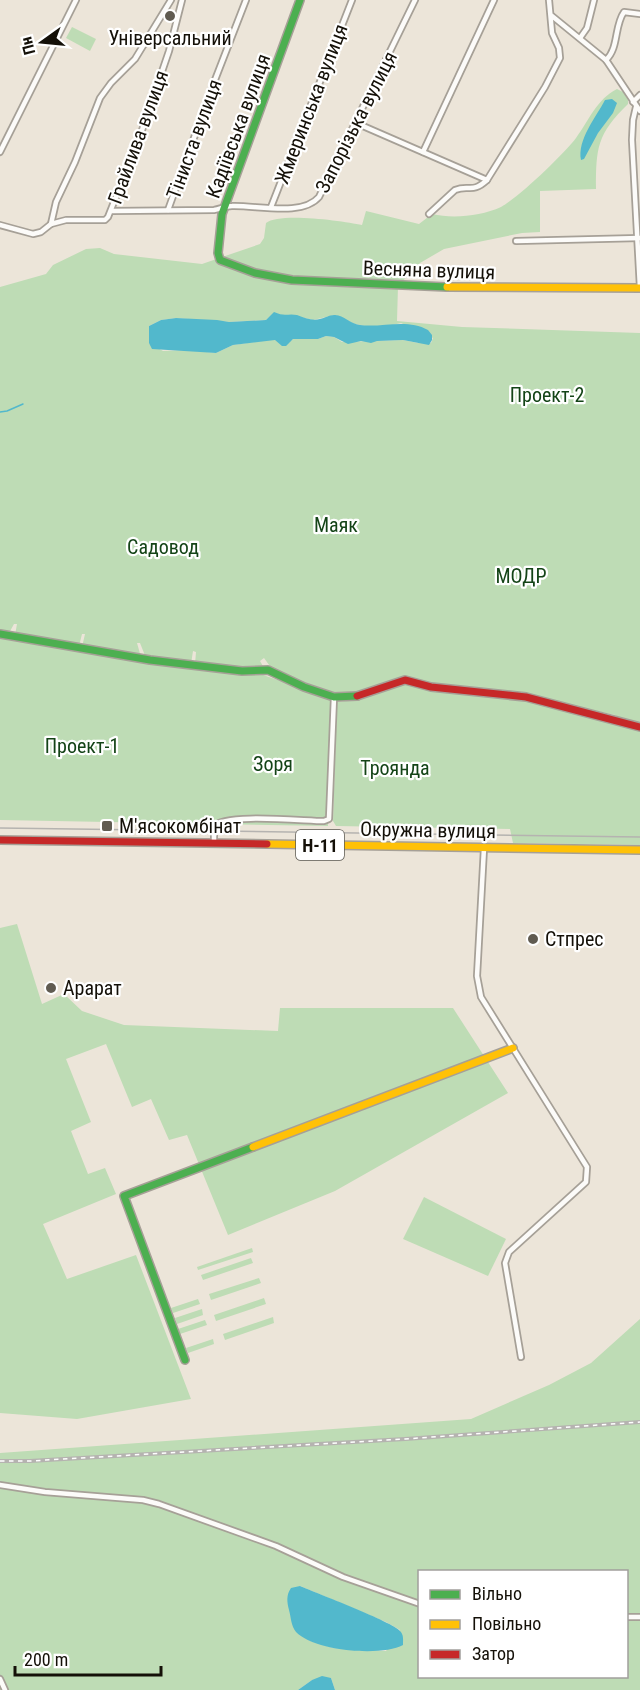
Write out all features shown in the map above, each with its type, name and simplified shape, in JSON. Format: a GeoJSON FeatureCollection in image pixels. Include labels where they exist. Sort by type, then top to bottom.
{"type":"FeatureCollection","features":[{"type":"Feature","properties":{"kind":"street"},"geometry":{"type":"LineString","coordinates":[[0,152],[75,0]]}},
{"type":"Feature","properties":{"kind":"street"},"geometry":{"type":"LineString","coordinates":[[51,224],[56,202],[100,98],[111,83],[135,59],[171,0]]}},
{"type":"Feature","properties":{"kind":"street","name":"Грайлива вулиця"},"geometry":{"type":"LineString","coordinates":[[0,225],[33,234],[41,232],[51,224],[66,220],[105,220],[112,211],[169,51],[182,0]]}},
{"type":"Feature","properties":{"kind":"street","name":"Тіниста вулиця"},"geometry":{"type":"LineString","coordinates":[[168,210],[246,0]]}},
{"type":"Feature","properties":{"kind":"street","name":"Жмеринська вулиця"},"geometry":{"type":"LineString","coordinates":[[271,207],[352,0]]}},
{"type":"Feature","properties":{"kind":"street","name":"Запорізька вулиця"},"geometry":{"type":"LineString","coordinates":[[271,207],[300,207],[314,203],[319,197],[415,0]]}},
{"type":"Feature","properties":{"kind":"street"},"geometry":{"type":"LineString","coordinates":[[423,152],[494,0]]}},
{"type":"Feature","properties":{"kind":"street"},"geometry":{"type":"LineString","coordinates":[[429,214],[455,190],[461,187],[475,189],[487,180],[558,62],[559,51],[552,33],[549,0]]}},
{"type":"Feature","properties":{"kind":"street"},"geometry":{"type":"LineString","coordinates":[[580,38],[587,28],[594,0]]}},
{"type":"Feature","properties":{"kind":"street","name":"Кадіївська вулиця"},"geometry":{"type":"LineString","coordinates":[[220,260],[218,244],[225,207],[300,2]]}},
{"type":"Feature","properties":{"kind":"street"},"geometry":{"type":"LineString","coordinates":[[606,60],[612,54],[624,12],[640,14]]}},
{"type":"Feature","properties":{"kind":"street"},"geometry":{"type":"LineString","coordinates":[[552,16],[606,60],[637,107]]}},
{"type":"Feature","properties":{"kind":"street"},"geometry":{"type":"LineString","coordinates":[[640,95],[633,120],[632,140],[640,288]]}},
{"type":"Feature","properties":{"kind":"street"},"geometry":{"type":"LineString","coordinates":[[356,123],[487,180]]}},
{"type":"Feature","properties":{"kind":"street","name":"Тіниста вулиця"},"geometry":{"type":"LineString","coordinates":[[112,211],[271,207]]}},
{"type":"Feature","properties":{"kind":"street"},"geometry":{"type":"LineString","coordinates":[[516,241],[639,238]]}},
{"type":"Feature","properties":{"kind":"street","name":"Весняна вулиця"},"geometry":{"type":"LineString","coordinates":[[220,260],[243,270],[292,280],[510,290],[640,288]]}},
{"type":"Feature","properties":{"kind":"street"},"geometry":{"type":"LineString","coordinates":[[0,634],[177,664],[242,671],[268,670],[304,687],[334,697],[353,697],[405,680],[431,687],[526,697],[590,712],[640,728]]}},
{"type":"Feature","properties":{"kind":"street"},"geometry":{"type":"LineString","coordinates":[[214,843],[214,826],[221,822],[244,819],[324,821],[329,819],[334,697]]}},
{"type":"Feature","properties":{"kind":"street","name":"Окружна вулиця"},"geometry":{"type":"LineString","coordinates":[[0,840],[640,850]]}},
{"type":"Feature","properties":{"kind":"street"},"geometry":{"type":"LineString","coordinates":[[484,848],[478,988],[480,997],[587,1167],[586,1182],[509,1252],[505,1263],[520,1357]]}},
{"type":"Feature","properties":{"kind":"street"},"geometry":{"type":"LineString","coordinates":[[185,1360],[124,1196],[513,1048]]}},
{"type":"Feature","properties":{"kind":"street"},"geometry":{"type":"LineString","coordinates":[[0,1485],[45,1492],[143,1500],[159,1504],[276,1546],[344,1576],[418,1603]]}},
{"type":"Feature","properties":{"kind":"street"},"geometry":{"type":"LineString","coordinates":[[0,1679],[5,1690]]}},
{"type":"Feature","properties":{"kind":"green space"},"geometry":{"type":"Polygon","coordinates":[[[72,27],[96,39],[90,51],[66,38],[72,27]]]}},
{"type":"Feature","properties":{"kind":"green space"},"geometry":{"type":"Polygon","coordinates":[[[617,89],[623,92],[628,104],[610,124],[600,142],[596,189],[540,191],[540,232],[522,233],[444,249],[420,263],[398,286],[397,321],[462,327],[640,333],[640,726],[619,720],[615,715],[562,703],[431,685],[405,677],[343,697],[312,687],[272,669],[264,658],[260,661],[264,668],[258,670],[195,664],[196,652],[193,651],[191,664],[146,658],[140,643],[137,643],[141,657],[82,647],[85,634],[82,634],[79,646],[15,635],[17,624],[14,624],[9,633],[0,632],[0,287],[46,274],[53,265],[86,249],[100,248],[114,254],[202,264],[260,244],[264,238],[266,223],[284,218],[312,218],[362,225],[366,211],[419,224],[432,214],[458,216],[493,210],[518,195],[570,145],[599,104],[617,89]],[[274,313],[266,320],[229,322],[176,318],[161,320],[149,326],[149,343],[163,351],[187,350],[216,353],[233,345],[275,339],[279,342],[289,342],[293,339],[318,339],[326,336],[334,337],[342,342],[403,340],[431,343],[433,338],[401,323],[384,327],[365,326],[335,315],[313,320],[292,315],[284,316],[274,313]]]}},
{"type":"Feature","properties":{"kind":"green space","name":"Проект-1"},"geometry":{"type":"Polygon","coordinates":[[[0,636],[260,674],[329,697],[331,701],[328,826],[0,820],[0,636]]]}},
{"type":"Feature","properties":{"kind":"green space","name":"Троянда"},"geometry":{"type":"Polygon","coordinates":[[[404,682],[491,697],[527,700],[640,729],[640,845],[513,843],[510,829],[336,826],[333,821],[337,702],[354,700],[404,682]]]}},
{"type":"Feature","properties":{"kind":"green space"},"geometry":{"type":"Polygon","coordinates":[[[17,924],[42,1004],[64,994],[82,1011],[124,1025],[278,1031],[280,1008],[453,1008],[508,1093],[335,1191],[228,1235],[187,1135],[169,1140],[151,1099],[132,1107],[106,1044],[66,1059],[91,1122],[71,1131],[88,1174],[105,1168],[116,1194],[43,1224],[67,1279],[136,1255],[191,1399],[77,1419],[0,1413],[0,928],[17,924]]]}},
{"type":"Feature","properties":{"kind":"green space"},"geometry":{"type":"Polygon","coordinates":[[[424,1197],[506,1239],[488,1276],[403,1239],[424,1197]]]}},
{"type":"Feature","properties":{"kind":"green space"},"geometry":{"type":"Polygon","coordinates":[[[252,1248],[253,1252],[198,1270],[197,1267],[252,1248]]]}},
{"type":"Feature","properties":{"kind":"green space"},"geometry":{"type":"Polygon","coordinates":[[[251,1258],[253,1263],[203,1280],[201,1275],[251,1258]]]}},
{"type":"Feature","properties":{"kind":"green space"},"geometry":{"type":"Polygon","coordinates":[[[259,1278],[261,1283],[211,1300],[209,1294],[259,1278]]]}},
{"type":"Feature","properties":{"kind":"green space"},"geometry":{"type":"Polygon","coordinates":[[[264,1298],[266,1304],[216,1321],[214,1315],[264,1298]]]}},
{"type":"Feature","properties":{"kind":"green space"},"geometry":{"type":"Polygon","coordinates":[[[198,1299],[200,1304],[173,1313],[171,1308],[198,1299]]]}},
{"type":"Feature","properties":{"kind":"green space"},"geometry":{"type":"Polygon","coordinates":[[[202,1309],[203,1315],[177,1324],[175,1318],[202,1309]]]}},
{"type":"Feature","properties":{"kind":"green space"},"geometry":{"type":"Polygon","coordinates":[[[273,1317],[274,1323],[225,1340],[223,1334],[273,1317]]]}},
{"type":"Feature","properties":{"kind":"green space"},"geometry":{"type":"Polygon","coordinates":[[[640,1319],[640,1690],[335,1690],[331,1678],[312,1680],[298,1690],[0,1690],[0,1453],[471,1419],[549,1385],[591,1363],[640,1319]],[[300,1586],[308,1640],[333,1648],[386,1651],[400,1630],[300,1586]]]}},
{"type":"Feature","properties":{"kind":"green space"},"geometry":{"type":"Polygon","coordinates":[[[205,1320],[207,1325],[180,1334],[178,1329],[205,1320]]]}},
{"type":"Feature","properties":{"kind":"green space"},"geometry":{"type":"Polygon","coordinates":[[[213,1339],[214,1344],[188,1353],[186,1348],[213,1339]]]}},
{"type":"Feature","properties":{"kind":"water"},"geometry":{"type":"Polygon","coordinates":[[[612,99],[617,103],[613,113],[598,133],[584,159],[581,160],[582,145],[588,129],[605,100],[612,99]]]}},
{"type":"Feature","properties":{"kind":"water"},"geometry":{"type":"Polygon","coordinates":[[[274,312],[314,320],[337,315],[353,323],[368,326],[403,324],[420,326],[428,330],[432,335],[432,340],[429,345],[403,340],[371,343],[361,341],[348,344],[326,336],[318,339],[293,339],[286,346],[282,346],[275,340],[233,345],[216,353],[152,349],[149,343],[149,326],[161,320],[176,318],[229,322],[266,320],[274,312]]]}},
{"type":"Feature","properties":{"kind":"water"},"geometry":{"type":"Polygon","coordinates":[[[300,1586],[394,1627],[402,1634],[403,1645],[380,1651],[364,1651],[332,1648],[305,1639],[293,1627],[287,1601],[291,1588],[300,1586]]]}},
{"type":"Feature","properties":{"kind":"water"},"geometry":{"type":"Polygon","coordinates":[[[322,1676],[331,1678],[335,1690],[298,1690],[312,1680],[322,1676]]]}},
{"type":"Feature","properties":{"kind":"waterway"},"geometry":{"type":"LineString","coordinates":[[0,412],[23,404]]}},
{"type":"Feature","properties":{"kind":"tram line"},"geometry":{"type":"LineString","coordinates":[[0,828],[640,837]]}},
{"type":"Feature","properties":{"kind":"railway"},"geometry":{"type":"LineString","coordinates":[[0,1461],[405,1439],[640,1422]]}},
{"type":"Feature","properties":{"kind":"traffic: fast"},"geometry":{"type":"LineString","coordinates":[[300,0],[222,214],[218,253],[220,260],[255,273],[292,280],[447,287]]}},
{"type":"Feature","properties":{"kind":"traffic: fast"},"geometry":{"type":"LineString","coordinates":[[0,634],[150,660],[242,671],[268,670],[304,687],[334,697],[357,696]]}},
{"type":"Feature","properties":{"kind":"traffic: fast"},"geometry":{"type":"LineString","coordinates":[[185,1360],[124,1196],[253,1147]]}},
{"type":"Feature","properties":{"kind":"traffic: slow"},"geometry":{"type":"LineString","coordinates":[[447,287],[640,288]]}},
{"type":"Feature","properties":{"kind":"traffic: slow"},"geometry":{"type":"LineString","coordinates":[[267,844],[640,850]]}},
{"type":"Feature","properties":{"kind":"traffic: slow"},"geometry":{"type":"LineString","coordinates":[[253,1147],[513,1048]]}},
{"type":"Feature","properties":{"kind":"traffic: jam"},"geometry":{"type":"LineString","coordinates":[[357,696],[405,680],[431,687],[526,697],[640,727]]}},
{"type":"Feature","properties":{"kind":"traffic: jam"},"geometry":{"type":"LineString","coordinates":[[0,840],[267,844]]}},
{"type":"Feature","properties":{"kind":"place","name":"Універсальний"},"geometry":{"type":"Point","coordinates":[170,16]}},
{"type":"Feature","properties":{"kind":"place","name":"М'ясокомбінат"},"geometry":{"type":"Point","coordinates":[107,826]}},
{"type":"Feature","properties":{"kind":"place","name":"Стпрес"},"geometry":{"type":"Point","coordinates":[533,939]}},
{"type":"Feature","properties":{"kind":"place","name":"Арарат"},"geometry":{"type":"Point","coordinates":[51,988]}},
{"type":"Feature","properties":{"kind":"park label","name":"Проект-2"},"geometry":{"type":"Point","coordinates":[547,395]}},
{"type":"Feature","properties":{"kind":"park label","name":"Маяк"},"geometry":{"type":"Point","coordinates":[336,525]}},
{"type":"Feature","properties":{"kind":"park label","name":"Садовод"},"geometry":{"type":"Point","coordinates":[163,547]}},
{"type":"Feature","properties":{"kind":"park label","name":"МОДР"},"geometry":{"type":"Point","coordinates":[521,576]}},
{"type":"Feature","properties":{"kind":"park label","name":"Зоря"},"geometry":{"type":"Point","coordinates":[273,764]}}]}
